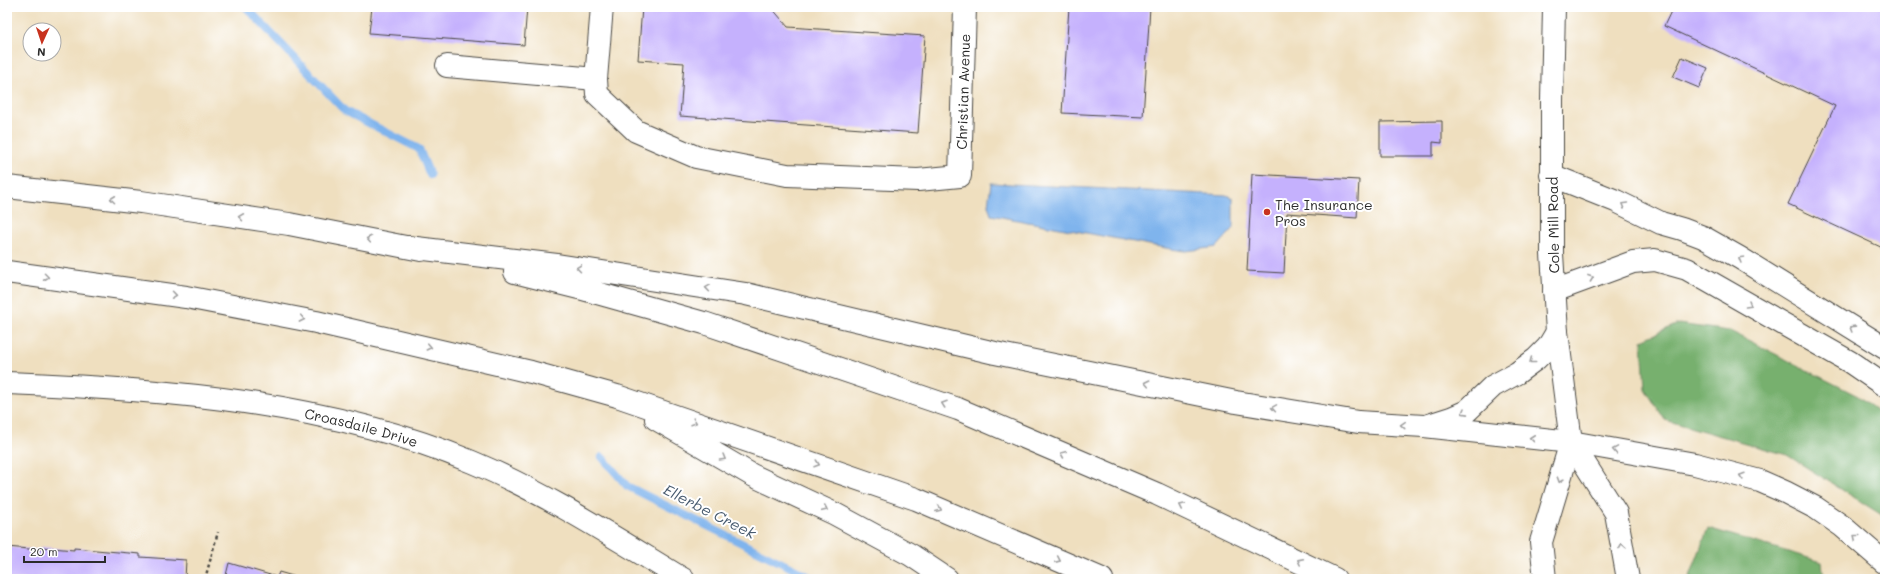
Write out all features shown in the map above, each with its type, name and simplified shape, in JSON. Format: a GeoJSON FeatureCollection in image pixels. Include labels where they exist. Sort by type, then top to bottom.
{"type":"FeatureCollection","features":[{"type":"Feature","properties":{"kind":"main road"},"geometry":{"type":"LineString","coordinates":[[447,66],[596,79],[602,7]]}},
{"type":"Feature","properties":{"kind":"main road","name":"Christian Avenue"},"geometry":{"type":"LineString","coordinates":[[596,79],[597,94],[636,131],[696,157],[787,175],[918,180],[960,176],[965,7]]}},
{"type":"Feature","properties":{"kind":"main road","name":"Cole Mill Road"},"geometry":{"type":"LineString","coordinates":[[1545,579],[1541,542],[1571,442],[1557,332],[1552,254],[1551,175],[1554,7]]}},
{"type":"Feature","properties":{"kind":"main road"},"geometry":{"type":"LineString","coordinates":[[1551,175],[1616,201],[1661,223],[1702,237],[1740,258],[1885,348]]}},
{"type":"Feature","properties":{"kind":"main road"},"geometry":{"type":"LineString","coordinates":[[7,187],[141,202],[289,224],[408,247],[572,286],[704,323],[958,409],[1158,494],[1335,579]]}},
{"type":"Feature","properties":{"kind":"main road"},"geometry":{"type":"LineString","coordinates":[[408,247],[556,265],[746,294],[995,353],[1236,402],[1358,422],[1424,426],[1571,442],[1695,464],[1760,481],[1816,508],[1842,526],[1885,563]]}},
{"type":"Feature","properties":{"kind":"main road"},"geometry":{"type":"LineString","coordinates":[[1554,291],[1633,262],[1655,260],[1687,269],[1850,362],[1885,386]]}},
{"type":"Feature","properties":{"kind":"main road"},"geometry":{"type":"LineString","coordinates":[[7,272],[179,296],[316,322],[531,372],[617,396],[916,499],[1102,579]]}},
{"type":"Feature","properties":{"kind":"main road"},"geometry":{"type":"LineString","coordinates":[[1424,426],[1451,418],[1467,411],[1493,386],[1517,373],[1536,359],[1548,347],[1557,332]]}},
{"type":"Feature","properties":{"kind":"main road","name":"Croasdaile Drive"},"geometry":{"type":"LineString","coordinates":[[7,383],[82,386],[244,402],[345,420],[390,432],[435,447],[513,482],[563,508],[683,579]]}},
{"type":"Feature","properties":{"kind":"main road"},"geometry":{"type":"LineString","coordinates":[[617,396],[752,475],[835,514],[911,555],[947,579]]}},
{"type":"Feature","properties":{"kind":"main road","name":"Cole Mill Road"},"geometry":{"type":"LineString","coordinates":[[1571,442],[1616,513],[1628,579]]}},
{"type":"Feature","properties":{"kind":"path"},"geometry":{"type":"LineString","coordinates":[[205,579],[218,532]]}},
{"type":"Feature","properties":{"kind":"green space"},"geometry":{"type":"Polygon","coordinates":[[[1678,324],[1730,331],[1858,396],[1885,417],[1885,517],[1787,455],[1665,420],[1645,389],[1642,340],[1678,324]]]}},
{"type":"Feature","properties":{"kind":"green space"},"geometry":{"type":"Polygon","coordinates":[[[1708,528],[1822,562],[1824,579],[1689,579],[1708,528]]]}},
{"type":"Feature","properties":{"kind":"water"},"geometry":{"type":"Polygon","coordinates":[[[991,183],[1226,195],[1233,198],[1233,229],[1217,247],[1186,251],[991,215],[988,205],[991,183]]]}},
{"type":"Feature","properties":{"kind":"building"},"geometry":{"type":"Polygon","coordinates":[[[372,7],[527,7],[524,45],[369,33],[372,7]]]}},
{"type":"Feature","properties":{"kind":"building"},"geometry":{"type":"Polygon","coordinates":[[[642,7],[771,7],[788,27],[925,36],[918,133],[680,116],[684,63],[638,60],[642,7]]]}},
{"type":"Feature","properties":{"kind":"building"},"geometry":{"type":"Polygon","coordinates":[[[1069,7],[1150,7],[1143,117],[1062,113],[1069,7]]]}},
{"type":"Feature","properties":{"kind":"building"},"geometry":{"type":"Polygon","coordinates":[[[1673,7],[1885,7],[1885,249],[1788,204],[1835,106],[1664,26],[1673,7]]]}},
{"type":"Feature","properties":{"kind":"building"},"geometry":{"type":"Polygon","coordinates":[[[1682,57],[1708,68],[1699,88],[1673,77],[1682,57]]]}},
{"type":"Feature","properties":{"kind":"building"},"geometry":{"type":"Polygon","coordinates":[[[1442,121],[1442,143],[1433,142],[1433,156],[1380,156],[1380,122],[1442,121]]]}},
{"type":"Feature","properties":{"kind":"building"},"geometry":{"type":"Polygon","coordinates":[[[1252,174],[1359,180],[1357,218],[1287,213],[1284,273],[1247,271],[1252,174]]]}},
{"type":"Feature","properties":{"kind":"building"},"geometry":{"type":"Polygon","coordinates":[[[7,547],[40,550],[41,547],[74,550],[74,548],[140,554],[140,557],[186,560],[185,579],[7,579],[7,547]]]}},
{"type":"Feature","properties":{"kind":"building"},"geometry":{"type":"Polygon","coordinates":[[[229,563],[277,577],[279,572],[303,579],[225,579],[229,563]]]}},
{"type":"Feature","properties":{"kind":"waterway","name":"Ellerbe Creek"},"geometry":{"type":"LineString","coordinates":[[246,7],[345,111],[419,149],[430,175]]}},
{"type":"Feature","properties":{"kind":"waterway","name":"Ellerbe Creek"},"geometry":{"type":"LineString","coordinates":[[602,457],[627,486],[814,579]]}},
{"type":"Feature","properties":{"kind":"place","name":"The Insurance Pros"},"geometry":{"type":"Point","coordinates":[1267,212]}}]}
